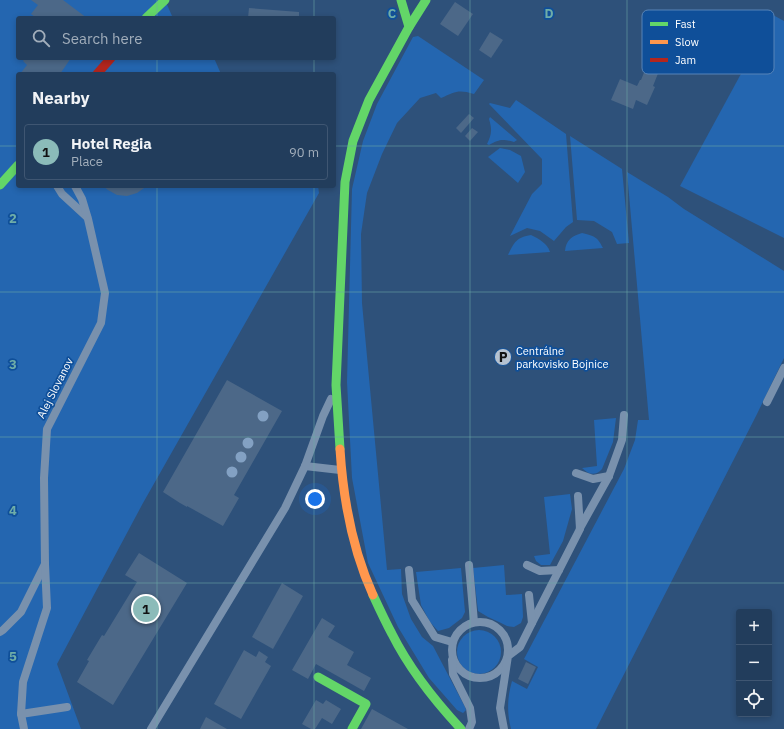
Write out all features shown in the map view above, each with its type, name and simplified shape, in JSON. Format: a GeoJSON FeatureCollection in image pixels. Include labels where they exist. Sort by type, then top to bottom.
{"type":"FeatureCollection","features":[{"type":"Feature","properties":{"kind":"street"},"geometry":{"type":"LineString","coordinates":[[148,16],[165,0]]}},
{"type":"Feature","properties":{"kind":"street"},"geometry":{"type":"LineString","coordinates":[[401,0],[409,27]]}},
{"type":"Feature","properties":{"kind":"street"},"geometry":{"type":"LineString","coordinates":[[426,0],[409,27],[369,100],[351,148],[345,182],[336,385],[341,470],[348,513],[359,558],[372,593],[392,635],[414,671],[450,717],[462,729]]}},
{"type":"Feature","properties":{"kind":"street"},"geometry":{"type":"LineString","coordinates":[[99,72],[109,60]]}},
{"type":"Feature","properties":{"kind":"street"},"geometry":{"type":"LineString","coordinates":[[0,185],[16,167]]}},
{"type":"Feature","properties":{"kind":"street"},"geometry":{"type":"LineString","coordinates":[[318,678],[366,704],[352,729]]}},
{"type":"Feature","properties":{"kind":"lane"},"geometry":{"type":"LineString","coordinates":[[58,188],[62,194],[88,219]]}},
{"type":"Feature","properties":{"kind":"lane","name":"Alej Slovanov"},"geometry":{"type":"LineString","coordinates":[[0,632],[21,612],[45,564],[44,478],[47,429],[101,324],[105,294],[88,219],[82,199],[76,188]]}},
{"type":"Feature","properties":{"kind":"lane"},"geometry":{"type":"LineString","coordinates":[[767,402],[784,368]]}},
{"type":"Feature","properties":{"kind":"lane"},"geometry":{"type":"LineString","coordinates":[[151,729],[285,508],[305,466],[336,385]]}},
{"type":"Feature","properties":{"kind":"lane"},"geometry":{"type":"LineString","coordinates":[[452,660],[461,672],[474,678],[489,678],[501,669],[508,656],[520,647],[580,529],[609,476],[622,440],[624,415]]}},
{"type":"Feature","properties":{"kind":"lane"},"geometry":{"type":"LineString","coordinates":[[305,466],[341,470]]}},
{"type":"Feature","properties":{"kind":"lane"},"geometry":{"type":"LineString","coordinates":[[576,473],[593,479],[609,476]]}},
{"type":"Feature","properties":{"kind":"lane"},"geometry":{"type":"LineString","coordinates":[[578,496],[580,529]]}},
{"type":"Feature","properties":{"kind":"lane"},"geometry":{"type":"LineString","coordinates":[[24,729],[21,714],[23,682],[47,608],[45,564]]}},
{"type":"Feature","properties":{"kind":"lane"},"geometry":{"type":"LineString","coordinates":[[469,565],[474,622]]}},
{"type":"Feature","properties":{"kind":"lane"},"geometry":{"type":"LineString","coordinates":[[527,565],[540,571],[559,570]]}},
{"type":"Feature","properties":{"kind":"lane"},"geometry":{"type":"LineString","coordinates":[[409,570],[412,600],[435,637],[452,642]]}},
{"type":"Feature","properties":{"kind":"lane"},"geometry":{"type":"LineString","coordinates":[[529,594],[532,623]]}},
{"type":"Feature","properties":{"kind":"lane"},"geometry":{"type":"LineString","coordinates":[[469,729],[472,722],[470,708],[453,674],[451,651],[452,642],[457,633],[464,626],[474,622],[486,622],[496,626],[504,634],[508,645],[508,656],[500,708],[504,729]]}},
{"type":"Feature","properties":{"kind":"lane"},"geometry":{"type":"LineString","coordinates":[[21,714],[67,707]]}},
{"type":"Feature","properties":{"kind":"shaded area"},"geometry":{"type":"Polygon","coordinates":[[[0,0],[165,0],[172,16],[16,16],[16,60],[215,60],[220,72],[16,72],[16,188],[318,188],[319,193],[143,503],[57,664],[81,729],[0,729],[0,0]]]}},
{"type":"Feature","properties":{"kind":"shaded area"},"geometry":{"type":"Polygon","coordinates":[[[774,16],[784,21],[784,238],[680,186],[741,74],[774,74],[774,16]]]}},
{"type":"Feature","properties":{"kind":"shaded area"},"geometry":{"type":"Polygon","coordinates":[[[418,36],[484,80],[474,94],[457,92],[441,98],[436,93],[420,98],[397,123],[382,154],[367,193],[361,234],[362,303],[387,570],[401,569],[402,594],[411,619],[422,637],[433,646],[465,707],[466,710],[463,713],[457,710],[429,678],[398,627],[368,563],[352,478],[347,382],[352,189],[363,141],[377,104],[413,37],[418,36]]]}},
{"type":"Feature","properties":{"kind":"shaded area"},"geometry":{"type":"Polygon","coordinates":[[[516,100],[566,134],[573,222],[566,227],[554,241],[540,231],[527,228],[510,236],[532,194],[542,184],[542,159],[489,104],[510,108],[516,100]]]}},
{"type":"Feature","properties":{"kind":"shaded area"},"geometry":{"type":"Polygon","coordinates":[[[490,117],[517,140],[514,142],[501,140],[489,145],[487,144],[491,132],[490,117]]]}},
{"type":"Feature","properties":{"kind":"shaded area"},"geometry":{"type":"Polygon","coordinates":[[[570,136],[622,169],[629,243],[617,244],[612,232],[594,221],[577,220],[570,136]]]}},
{"type":"Feature","properties":{"kind":"shaded area"},"geometry":{"type":"Polygon","coordinates":[[[500,148],[510,150],[521,156],[525,172],[518,183],[488,157],[500,148]]]}},
{"type":"Feature","properties":{"kind":"shaded area"},"geometry":{"type":"Polygon","coordinates":[[[627,172],[784,271],[784,358],[756,416],[596,729],[511,729],[508,705],[512,681],[527,689],[538,667],[524,659],[624,469],[635,440],[638,420],[649,420],[627,172]]]}},
{"type":"Feature","properties":{"kind":"shaded area"},"geometry":{"type":"Polygon","coordinates":[[[582,233],[595,237],[603,248],[565,251],[568,241],[582,233]]]}},
{"type":"Feature","properties":{"kind":"shaded area"},"geometry":{"type":"Polygon","coordinates":[[[531,235],[545,244],[550,252],[508,255],[516,241],[522,237],[531,235]]]}},
{"type":"Feature","properties":{"kind":"shaded area"},"geometry":{"type":"Polygon","coordinates":[[[616,418],[613,442],[602,469],[594,474],[587,472],[582,468],[597,466],[594,420],[616,418]]]}},
{"type":"Feature","properties":{"kind":"shaded area"},"geometry":{"type":"Polygon","coordinates":[[[570,494],[572,509],[563,541],[550,565],[541,565],[536,561],[534,556],[550,554],[544,497],[570,494]]]}},
{"type":"Feature","properties":{"kind":"shaded area"},"geometry":{"type":"Polygon","coordinates":[[[504,565],[506,595],[522,594],[523,617],[521,623],[514,627],[507,626],[478,611],[473,568],[504,565]]]}},
{"type":"Feature","properties":{"kind":"shaded area"},"geometry":{"type":"Polygon","coordinates":[[[461,568],[465,612],[462,618],[449,628],[438,631],[430,622],[421,605],[416,572],[461,568]]]}},
{"type":"Feature","properties":{"kind":"shaded area"},"geometry":{"type":"Polygon","coordinates":[[[479,630],[491,634],[497,640],[501,652],[497,664],[491,670],[479,674],[467,670],[461,664],[457,652],[461,640],[467,634],[479,630]]]}},
{"type":"Feature","properties":{"kind":"building"},"geometry":{"type":"Polygon","coordinates":[[[31,0],[63,0],[84,16],[34,16],[31,14],[38,5],[31,0]]]}},
{"type":"Feature","properties":{"kind":"building"},"geometry":{"type":"Polygon","coordinates":[[[455,2],[473,14],[458,36],[440,24],[455,2]]]}},
{"type":"Feature","properties":{"kind":"building"},"geometry":{"type":"Polygon","coordinates":[[[249,8],[299,12],[299,16],[248,16],[249,8]]]}},
{"type":"Feature","properties":{"kind":"building"},"geometry":{"type":"Polygon","coordinates":[[[490,32],[503,40],[491,58],[479,50],[490,32]]]}},
{"type":"Feature","properties":{"kind":"building"},"geometry":{"type":"Polygon","coordinates":[[[70,60],[61,72],[22,72],[27,65],[23,61],[70,60]]]}},
{"type":"Feature","properties":{"kind":"building"},"geometry":{"type":"Polygon","coordinates":[[[643,74],[658,74],[653,86],[655,87],[647,105],[636,100],[633,109],[611,100],[620,79],[637,86],[643,74]]]}},
{"type":"Feature","properties":{"kind":"building"},"geometry":{"type":"Polygon","coordinates":[[[469,114],[474,118],[461,133],[456,128],[469,114]]]}},
{"type":"Feature","properties":{"kind":"building"},"geometry":{"type":"Polygon","coordinates":[[[472,128],[478,132],[470,141],[465,136],[472,128]]]}},
{"type":"Feature","properties":{"kind":"building"},"geometry":{"type":"Polygon","coordinates":[[[106,188],[144,188],[137,193],[127,196],[117,195],[106,188]]]}},
{"type":"Feature","properties":{"kind":"building"},"geometry":{"type":"Polygon","coordinates":[[[227,380],[282,411],[234,495],[239,498],[223,526],[187,507],[163,492],[227,380]]]}},
{"type":"Feature","properties":{"kind":"building"},"geometry":{"type":"Polygon","coordinates":[[[139,553],[187,583],[113,705],[77,682],[89,661],[87,660],[102,635],[104,636],[137,582],[125,575],[139,553]]]}},
{"type":"Feature","properties":{"kind":"building"},"geometry":{"type":"Polygon","coordinates":[[[282,583],[303,596],[273,649],[252,637],[282,583]]]}},
{"type":"Feature","properties":{"kind":"building"},"geometry":{"type":"Polygon","coordinates":[[[322,618],[335,626],[328,637],[354,652],[347,665],[371,678],[364,691],[316,664],[308,679],[292,670],[322,618]]]}},
{"type":"Feature","properties":{"kind":"building"},"geometry":{"type":"Polygon","coordinates":[[[244,650],[256,657],[259,651],[268,657],[265,662],[271,666],[241,719],[214,704],[244,650]]]}},
{"type":"Feature","properties":{"kind":"building"},"geometry":{"type":"Polygon","coordinates":[[[526,662],[536,667],[528,684],[518,679],[526,662]]]}},
{"type":"Feature","properties":{"kind":"building"},"geometry":{"type":"Polygon","coordinates":[[[316,700],[323,704],[326,700],[341,709],[332,724],[322,718],[315,729],[311,729],[302,724],[316,700]]]}},
{"type":"Feature","properties":{"kind":"building"},"geometry":{"type":"Polygon","coordinates":[[[372,709],[408,729],[361,729],[372,709]]]}},
{"type":"Feature","properties":{"kind":"building"},"geometry":{"type":"Polygon","coordinates":[[[206,717],[227,729],[200,729],[206,717]]]}},
{"type":"Feature","properties":{"kind":"traffic: fast"},"geometry":{"type":"LineString","coordinates":[[148,16],[165,0]]}},
{"type":"Feature","properties":{"kind":"traffic: fast"},"geometry":{"type":"LineString","coordinates":[[401,0],[409,27]]}},
{"type":"Feature","properties":{"kind":"traffic: fast"},"geometry":{"type":"LineString","coordinates":[[340,449],[336,385],[345,182],[353,141],[369,100],[409,27],[426,0]]}},
{"type":"Feature","properties":{"kind":"traffic: fast"},"geometry":{"type":"LineString","coordinates":[[0,185],[16,167]]}},
{"type":"Feature","properties":{"kind":"traffic: fast"},"geometry":{"type":"LineString","coordinates":[[373,595],[389,629],[414,672],[432,696],[461,729]]}},
{"type":"Feature","properties":{"kind":"traffic: fast"},"geometry":{"type":"LineString","coordinates":[[318,677],[366,704],[352,729]]}},
{"type":"Feature","properties":{"kind":"traffic: slow"},"geometry":{"type":"LineString","coordinates":[[340,449],[346,505],[350,524],[360,560],[373,595]]}},
{"type":"Feature","properties":{"kind":"traffic: jam"},"geometry":{"type":"LineString","coordinates":[[99,72],[109,60]]}},
{"type":"Feature","properties":{"kind":"place","name":"Centrálne parkovisko Bojnice"},"geometry":{"type":"Point","coordinates":[503,357]}},
{"type":"Feature","properties":{"kind":"place","name":"Hotel Regia"},"geometry":{"type":"Point","coordinates":[146,609]}}]}
